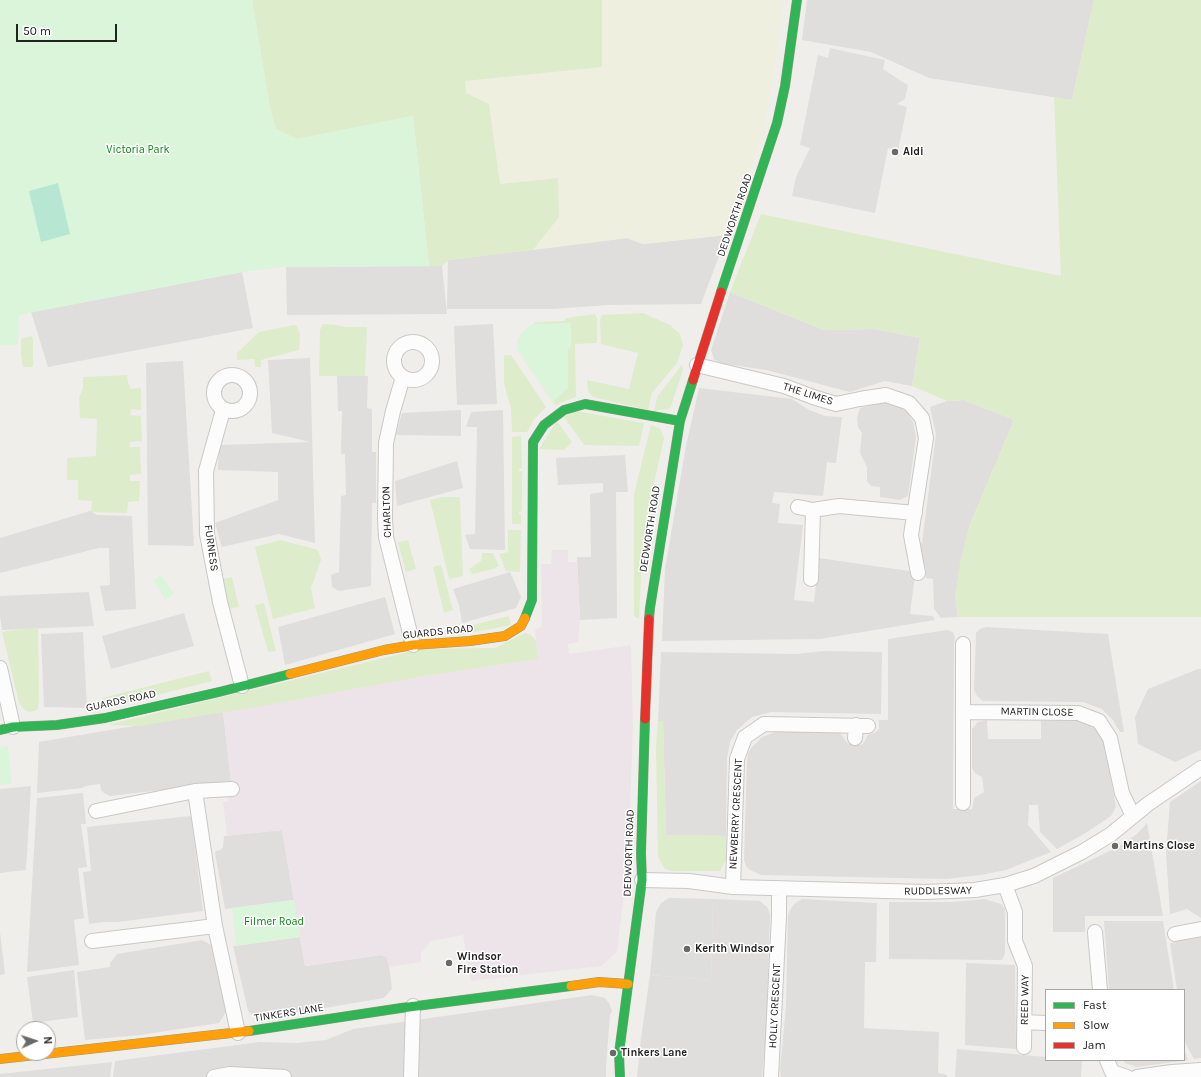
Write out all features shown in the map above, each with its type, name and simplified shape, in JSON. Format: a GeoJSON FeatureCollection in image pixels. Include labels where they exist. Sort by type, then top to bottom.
{"type":"FeatureCollection","features":[{"type":"Feature","properties":{"kind":"street","name":"DEDWORTH ROAD"},"geometry":{"type":"LineString","coordinates":[[620,1077],[619,1052],[642,880],[641,852],[647,654],[650,608],[680,421],[777,123],[785,86],[797,0]]}},
{"type":"Feature","properties":{"kind":"street","name":"THE LIMES"},"geometry":{"type":"LineString","coordinates":[[697,365],[784,386],[836,404],[886,395],[909,402],[922,418],[926,438],[911,535],[918,573]]}},
{"type":"Feature","properties":{"kind":"street","name":"CHARLTON"},"geometry":{"type":"LineString","coordinates":[[403,377],[393,411],[386,444],[385,519],[386,537],[413,645]]}},
{"type":"Feature","properties":{"kind":"street","name":"GUARDS ROAD"},"geometry":{"type":"LineString","coordinates":[[7,728],[57,725],[105,718],[242,686],[384,650],[413,645],[470,641],[506,636],[521,626],[532,600],[533,442],[544,425],[564,410],[585,404],[680,421]]}},
{"type":"Feature","properties":{"kind":"street","name":"FURNESS"},"geometry":{"type":"LineString","coordinates":[[223,410],[206,471],[207,534],[220,602],[242,686]]}},
{"type":"Feature","properties":{"kind":"street"},"geometry":{"type":"LineString","coordinates":[[798,507],[813,510],[839,506],[915,513]]}},
{"type":"Feature","properties":{"kind":"street"},"geometry":{"type":"LineString","coordinates":[[812,579],[813,510]]}},
{"type":"Feature","properties":{"kind":"street"},"geometry":{"type":"LineString","coordinates":[[964,644],[963,712],[967,794]]}},
{"type":"Feature","properties":{"kind":"street"},"geometry":{"type":"LineString","coordinates":[[0,668],[7,728]]}},
{"type":"Feature","properties":{"kind":"street","name":"MARTIN CLOSE"},"geometry":{"type":"LineString","coordinates":[[963,712],[1078,713],[1099,721],[1110,738],[1122,793],[1133,816]]}},
{"type":"Feature","properties":{"kind":"street","name":"NEWBERRY CRESCENT"},"geometry":{"type":"LineString","coordinates":[[733,887],[737,759],[745,737],[764,724],[860,730]]}},
{"type":"Feature","properties":{"kind":"street","name":"RUDDLESWAY"},"geometry":{"type":"LineString","coordinates":[[642,880],[689,881],[733,887],[925,892],[975,890],[1005,885],[1034,876],[1082,852],[1110,835],[1148,804],[1201,768]]}},
{"type":"Feature","properties":{"kind":"street"},"geometry":{"type":"LineString","coordinates":[[96,811],[195,791],[232,789]]}},
{"type":"Feature","properties":{"kind":"street"},"geometry":{"type":"LineString","coordinates":[[195,791],[215,926],[238,1033]]}},
{"type":"Feature","properties":{"kind":"street","name":"REED WAY"},"geometry":{"type":"LineString","coordinates":[[1005,885],[1015,912],[1015,941],[1025,966],[1024,1047]]}},
{"type":"Feature","properties":{"kind":"street","name":"HOLLY CRESCENT"},"geometry":{"type":"LineString","coordinates":[[771,1077],[779,888]]}},
{"type":"Feature","properties":{"kind":"street"},"geometry":{"type":"LineString","coordinates":[[92,941],[215,926]]}},
{"type":"Feature","properties":{"kind":"street"},"geometry":{"type":"LineString","coordinates":[[1181,930],[1201,929]]}},
{"type":"Feature","properties":{"kind":"street"},"geometry":{"type":"LineString","coordinates":[[1095,932],[1100,989]]}},
{"type":"Feature","properties":{"kind":"street","name":"TINKERS LANE"},"geometry":{"type":"LineString","coordinates":[[0,1059],[238,1033],[413,1006],[599,982],[628,984]]}},
{"type":"Feature","properties":{"kind":"street"},"geometry":{"type":"LineString","coordinates":[[411,1077],[413,1006]]}},
{"type":"Feature","properties":{"kind":"street"},"geometry":{"type":"LineString","coordinates":[[1024,1022],[1045,1023]]}},
{"type":"Feature","properties":{"kind":"street"},"geometry":{"type":"LineString","coordinates":[[1108,1061],[1112,1072],[1127,1077]]}},
{"type":"Feature","properties":{"kind":"street"},"geometry":{"type":"LineString","coordinates":[[1137,1077],[1201,1070]]}},
{"type":"Feature","properties":{"kind":"street"},"geometry":{"type":"LineString","coordinates":[[214,1077],[230,1074],[284,1077]]}},
{"type":"Feature","properties":{"kind":"shaded area"},"geometry":{"type":"Polygon","coordinates":[[[807,0],[1094,0],[1072,100],[929,78],[871,52],[802,40],[807,0]]]}},
{"type":"Feature","properties":{"kind":"shaded area"},"geometry":{"type":"Polygon","coordinates":[[[830,48],[885,60],[883,69],[908,85],[905,99],[897,104],[907,107],[898,150],[888,148],[875,213],[792,196],[796,177],[810,148],[800,145],[818,55],[828,58],[830,48]]]}},
{"type":"Feature","properties":{"kind":"shaded area"},"geometry":{"type":"Polygon","coordinates":[[[727,235],[701,304],[608,305],[552,309],[447,309],[448,260],[627,238],[643,244],[727,235]]]}},
{"type":"Feature","properties":{"kind":"shaded area"},"geometry":{"type":"Polygon","coordinates":[[[442,266],[447,314],[287,315],[286,267],[442,266]]]}},
{"type":"Feature","properties":{"kind":"shaded area"},"geometry":{"type":"Polygon","coordinates":[[[242,272],[253,328],[48,367],[31,312],[242,272]]]}},
{"type":"Feature","properties":{"kind":"shaded area"},"geometry":{"type":"Polygon","coordinates":[[[730,292],[824,330],[874,329],[920,338],[912,386],[885,381],[850,392],[766,370],[720,363],[714,359],[711,350],[730,292]]]}},
{"type":"Feature","properties":{"kind":"shaded area"},"geometry":{"type":"Polygon","coordinates":[[[493,324],[497,404],[457,405],[454,326],[493,324]]]}},
{"type":"Feature","properties":{"kind":"shaded area"},"geometry":{"type":"Polygon","coordinates":[[[310,358],[315,543],[279,534],[222,547],[215,523],[278,500],[278,472],[218,470],[219,445],[310,442],[272,433],[268,360],[310,358]]]}},
{"type":"Feature","properties":{"kind":"shaded area"},"geometry":{"type":"Polygon","coordinates":[[[183,361],[194,546],[148,545],[146,363],[183,361]]]}},
{"type":"Feature","properties":{"kind":"shaded area"},"geometry":{"type":"Polygon","coordinates":[[[337,376],[368,376],[367,408],[372,409],[372,452],[376,452],[376,503],[372,503],[371,586],[339,591],[332,587],[331,575],[339,572],[341,496],[346,495],[345,454],[341,454],[342,411],[338,411],[337,376]]]}},
{"type":"Feature","properties":{"kind":"shaded area"},"geometry":{"type":"Polygon","coordinates":[[[699,388],[792,399],[809,410],[825,416],[842,417],[836,463],[827,462],[823,496],[774,492],[772,503],[780,504],[778,523],[803,525],[794,600],[814,602],[819,558],[909,571],[915,575],[910,614],[933,616],[935,620],[820,639],[662,641],[665,569],[686,446],[699,388]]]}},
{"type":"Feature","properties":{"kind":"shaded area"},"geometry":{"type":"Polygon","coordinates":[[[964,400],[1014,420],[969,527],[955,596],[958,617],[941,618],[934,609],[933,579],[926,578],[926,568],[913,549],[914,542],[922,543],[936,434],[930,407],[947,401],[964,400]]]}},
{"type":"Feature","properties":{"kind":"shaded area"},"geometry":{"type":"Polygon","coordinates":[[[884,402],[895,405],[906,411],[913,422],[916,437],[908,496],[900,500],[880,497],[880,487],[871,486],[867,481],[867,467],[860,453],[862,433],[858,427],[857,418],[860,408],[884,402]]]}},
{"type":"Feature","properties":{"kind":"shaded area"},"geometry":{"type":"Polygon","coordinates":[[[461,410],[461,436],[396,435],[402,413],[461,410]]]}},
{"type":"Feature","properties":{"kind":"shaded area"},"geometry":{"type":"Polygon","coordinates":[[[503,410],[505,550],[470,549],[465,535],[475,534],[477,427],[466,427],[471,412],[503,410]]]}},
{"type":"Feature","properties":{"kind":"shaded area"},"geometry":{"type":"Polygon","coordinates":[[[625,455],[628,492],[616,492],[617,618],[580,620],[577,557],[591,557],[590,494],[603,492],[603,483],[558,485],[556,458],[625,455]]]}},
{"type":"Feature","properties":{"kind":"shaded area"},"geometry":{"type":"Polygon","coordinates":[[[457,461],[463,488],[397,506],[395,481],[457,461]]]}},
{"type":"Feature","properties":{"kind":"shaded area"},"geometry":{"type":"Polygon","coordinates":[[[90,511],[97,515],[132,516],[136,609],[105,611],[100,586],[110,585],[109,548],[99,548],[0,573],[0,538],[90,511]]]}},
{"type":"Feature","properties":{"kind":"shaded area"},"geometry":{"type":"Polygon","coordinates":[[[552,550],[568,550],[568,562],[577,562],[580,619],[578,642],[568,644],[569,654],[631,645],[633,729],[628,861],[617,952],[601,966],[471,981],[463,935],[431,941],[421,953],[421,962],[389,967],[387,957],[381,955],[305,966],[282,830],[227,836],[223,802],[228,801],[225,783],[231,782],[223,711],[267,705],[425,676],[538,659],[535,630],[542,626],[541,564],[551,564],[552,550]]]}},
{"type":"Feature","properties":{"kind":"shaded area"},"geometry":{"type":"Polygon","coordinates":[[[510,572],[521,597],[516,608],[462,623],[459,605],[453,589],[510,572]]]}},
{"type":"Feature","properties":{"kind":"shaded area"},"geometry":{"type":"Polygon","coordinates":[[[89,592],[94,626],[2,630],[0,596],[89,592]]]}},
{"type":"Feature","properties":{"kind":"shaded area"},"geometry":{"type":"Polygon","coordinates":[[[385,597],[395,634],[285,665],[278,627],[385,597]]]}},
{"type":"Feature","properties":{"kind":"shaded area"},"geometry":{"type":"Polygon","coordinates":[[[184,613],[194,646],[111,669],[102,636],[184,613]]]}},
{"type":"Feature","properties":{"kind":"shaded area"},"geometry":{"type":"Polygon","coordinates":[[[986,627],[1108,634],[1124,732],[1120,732],[1113,720],[1102,709],[1083,702],[983,701],[977,696],[974,690],[976,633],[980,629],[986,627]]]}},
{"type":"Feature","properties":{"kind":"shaded area"},"geometry":{"type":"Polygon","coordinates":[[[947,630],[953,632],[955,638],[953,809],[972,809],[974,798],[984,792],[982,777],[975,773],[972,768],[972,729],[978,722],[987,720],[988,739],[1041,739],[1041,721],[1083,721],[1097,730],[1104,742],[1116,807],[1111,816],[1084,834],[1057,849],[1040,832],[1038,805],[1029,805],[1028,825],[1051,852],[1006,870],[981,875],[946,879],[761,875],[750,870],[746,866],[744,860],[747,760],[748,753],[752,747],[762,737],[778,731],[838,732],[847,743],[859,745],[863,744],[868,735],[879,729],[879,720],[888,720],[888,639],[947,630]]]}},
{"type":"Feature","properties":{"kind":"shaded area"},"geometry":{"type":"Polygon","coordinates":[[[83,632],[87,708],[44,707],[41,634],[83,632]]]}},
{"type":"Feature","properties":{"kind":"shaded area"},"geometry":{"type":"Polygon","coordinates":[[[824,651],[882,652],[881,714],[771,712],[752,717],[737,730],[730,742],[727,758],[726,836],[666,835],[663,721],[658,721],[661,652],[796,654],[824,651]]]}},
{"type":"Feature","properties":{"kind":"shaded area"},"geometry":{"type":"Polygon","coordinates":[[[1201,669],[1201,750],[1175,762],[1138,744],[1135,717],[1148,689],[1201,669]]]}},
{"type":"Feature","properties":{"kind":"shaded area"},"geometry":{"type":"Polygon","coordinates":[[[223,711],[231,782],[110,796],[101,790],[100,784],[82,788],[37,793],[39,742],[223,711]]]}},
{"type":"Feature","properties":{"kind":"shaded area"},"geometry":{"type":"Polygon","coordinates":[[[1201,781],[1201,918],[1187,909],[1170,914],[1166,853],[1170,802],[1201,781]]]}},
{"type":"Feature","properties":{"kind":"shaded area"},"geometry":{"type":"Polygon","coordinates":[[[31,786],[26,870],[0,873],[0,789],[31,786]]]}},
{"type":"Feature","properties":{"kind":"shaded area"},"geometry":{"type":"Polygon","coordinates":[[[83,793],[86,824],[81,824],[87,867],[78,868],[84,918],[74,920],[79,965],[27,972],[37,798],[83,793]]]}},
{"type":"Feature","properties":{"kind":"shaded area"},"geometry":{"type":"Polygon","coordinates":[[[191,816],[203,911],[118,922],[89,924],[83,872],[91,871],[87,827],[191,816]]]}},
{"type":"Feature","properties":{"kind":"shaded area"},"geometry":{"type":"Polygon","coordinates":[[[1147,823],[1163,916],[1085,916],[1085,932],[1053,932],[1053,878],[1116,848],[1137,834],[1147,823]]]}},
{"type":"Feature","properties":{"kind":"shaded area"},"geometry":{"type":"Polygon","coordinates":[[[282,830],[294,900],[225,909],[215,853],[223,847],[224,836],[282,830]]]}},
{"type":"Feature","properties":{"kind":"shaded area"},"geometry":{"type":"Polygon","coordinates":[[[669,898],[713,899],[711,980],[650,975],[656,912],[661,903],[669,898]]]}},
{"type":"Feature","properties":{"kind":"shaded area"},"geometry":{"type":"Polygon","coordinates":[[[713,899],[760,901],[767,907],[770,914],[766,1034],[762,1077],[637,1077],[650,975],[711,980],[713,899]]]}},
{"type":"Feature","properties":{"kind":"shaded area"},"geometry":{"type":"Polygon","coordinates":[[[802,899],[877,903],[876,962],[865,962],[864,1028],[939,1032],[938,1073],[947,1075],[947,1077],[781,1077],[780,1069],[786,1007],[788,915],[794,904],[802,899]]]}},
{"type":"Feature","properties":{"kind":"shaded area"},"geometry":{"type":"Polygon","coordinates":[[[985,899],[1001,904],[1005,909],[1005,954],[1002,960],[889,959],[889,902],[953,902],[985,899]]]}},
{"type":"Feature","properties":{"kind":"shaded area"},"geometry":{"type":"Polygon","coordinates":[[[1104,921],[1163,921],[1174,989],[1109,989],[1104,921]]]}},
{"type":"Feature","properties":{"kind":"shaded area"},"geometry":{"type":"Polygon","coordinates":[[[0,932],[5,974],[0,975],[0,932]]]}},
{"type":"Feature","properties":{"kind":"shaded area"},"geometry":{"type":"Polygon","coordinates":[[[300,937],[305,966],[381,955],[388,957],[392,989],[384,998],[259,1019],[252,1015],[248,1011],[233,946],[300,937]]]}},
{"type":"Feature","properties":{"kind":"shaded area"},"geometry":{"type":"Polygon","coordinates":[[[1201,937],[1201,1058],[1194,1059],[1185,1042],[1185,989],[1177,989],[1170,943],[1201,937]]]}},
{"type":"Feature","properties":{"kind":"shaded area"},"geometry":{"type":"Polygon","coordinates":[[[202,940],[211,945],[226,1012],[219,1023],[140,1035],[85,1040],[77,972],[110,967],[110,963],[117,954],[202,940]]]}},
{"type":"Feature","properties":{"kind":"shaded area"},"geometry":{"type":"Polygon","coordinates":[[[966,963],[1015,965],[1016,1049],[965,1045],[966,963]]]}},
{"type":"Feature","properties":{"kind":"shaded area"},"geometry":{"type":"Polygon","coordinates":[[[74,970],[78,1017],[48,1021],[33,1021],[27,977],[74,970]]]}},
{"type":"Feature","properties":{"kind":"shaded area"},"geometry":{"type":"Polygon","coordinates":[[[592,995],[605,998],[612,1011],[610,1015],[606,1077],[113,1077],[115,1061],[260,1042],[296,1043],[326,1040],[353,1029],[592,995]]]}},
{"type":"Feature","properties":{"kind":"shaded area"},"geometry":{"type":"Polygon","coordinates":[[[957,1049],[1045,1057],[1045,1061],[1082,1061],[1081,1077],[955,1077],[957,1049]]]}},
{"type":"Feature","properties":{"kind":"shaded area"},"geometry":{"type":"Polygon","coordinates":[[[1185,1052],[1188,1060],[1185,1060],[1185,1052]]]}},
{"type":"Feature","properties":{"kind":"shaded area"},"geometry":{"type":"Polygon","coordinates":[[[1124,1061],[1181,1061],[1137,1067],[1125,1063],[1124,1061]]]}},
{"type":"Feature","properties":{"kind":"shaded area"},"geometry":{"type":"Polygon","coordinates":[[[112,1062],[110,1077],[0,1077],[0,1074],[112,1062]]]}},
{"type":"Feature","properties":{"kind":"green space","name":"Victoria Park"},"geometry":{"type":"Polygon","coordinates":[[[0,0],[252,0],[270,108],[276,129],[297,139],[413,116],[429,266],[286,267],[242,272],[19,315],[18,345],[0,345],[0,0]]]}},
{"type":"Feature","properties":{"kind":"green space"},"geometry":{"type":"Polygon","coordinates":[[[252,0],[602,0],[602,67],[465,81],[466,93],[489,104],[500,184],[558,178],[559,217],[533,250],[449,260],[442,266],[429,266],[413,116],[297,139],[276,129],[270,108],[252,0]]]}},
{"type":"Feature","properties":{"kind":"green space"},"geometry":{"type":"Polygon","coordinates":[[[602,0],[784,0],[764,130],[727,235],[643,244],[627,238],[533,250],[559,217],[557,178],[500,184],[489,104],[465,93],[465,81],[602,67],[602,0]]]}},
{"type":"Feature","properties":{"kind":"green space"},"geometry":{"type":"Polygon","coordinates":[[[1094,0],[1201,0],[1201,617],[958,617],[955,596],[960,563],[969,527],[1014,420],[964,400],[947,401],[912,386],[920,338],[874,329],[824,330],[730,292],[761,214],[1061,276],[1054,97],[1072,100],[1094,0]]]}},
{"type":"Feature","properties":{"kind":"green space"},"geometry":{"type":"Polygon","coordinates":[[[58,183],[70,234],[41,242],[29,191],[58,183]]]}},
{"type":"Feature","properties":{"kind":"green space"},"geometry":{"type":"Polygon","coordinates":[[[643,313],[670,325],[680,334],[683,345],[677,363],[652,393],[648,410],[593,397],[588,391],[587,380],[629,389],[638,353],[601,344],[600,320],[602,315],[643,313]]]}},
{"type":"Feature","properties":{"kind":"green space"},"geometry":{"type":"Polygon","coordinates":[[[595,314],[597,319],[597,343],[575,344],[576,397],[555,405],[518,351],[517,340],[525,330],[536,322],[564,321],[567,318],[595,314]]]}},
{"type":"Feature","properties":{"kind":"green space"},"geometry":{"type":"Polygon","coordinates":[[[571,323],[571,347],[568,350],[568,388],[553,402],[518,351],[517,340],[525,330],[533,324],[571,323]]]}},
{"type":"Feature","properties":{"kind":"green space"},"geometry":{"type":"Polygon","coordinates":[[[323,324],[345,327],[367,327],[365,376],[319,376],[320,330],[323,324]]]}},
{"type":"Feature","properties":{"kind":"green space"},"geometry":{"type":"Polygon","coordinates":[[[294,325],[297,326],[300,334],[299,350],[261,360],[261,367],[255,367],[254,359],[237,360],[237,353],[259,332],[294,325]]]}},
{"type":"Feature","properties":{"kind":"green space"},"geometry":{"type":"Polygon","coordinates":[[[31,336],[33,339],[33,366],[23,367],[21,339],[31,336]]]}},
{"type":"Feature","properties":{"kind":"green space"},"geometry":{"type":"Polygon","coordinates":[[[504,355],[511,355],[546,407],[534,419],[527,432],[512,432],[511,409],[504,383],[504,355]]]}},
{"type":"Feature","properties":{"kind":"green space"},"geometry":{"type":"Polygon","coordinates":[[[682,365],[683,370],[670,409],[654,411],[657,397],[682,365]]]}},
{"type":"Feature","properties":{"kind":"green space"},"geometry":{"type":"Polygon","coordinates":[[[127,375],[131,389],[141,388],[141,410],[131,409],[130,415],[141,416],[142,441],[130,442],[130,447],[140,447],[141,474],[130,475],[130,481],[140,481],[139,501],[128,502],[127,513],[91,512],[92,501],[78,500],[78,480],[67,480],[67,458],[96,456],[97,419],[80,418],[79,398],[83,388],[83,377],[127,375]]]}},
{"type":"Feature","properties":{"kind":"green space"},"geometry":{"type":"Polygon","coordinates":[[[576,411],[644,423],[639,446],[584,445],[564,417],[576,411]]]}},
{"type":"Feature","properties":{"kind":"green space"},"geometry":{"type":"Polygon","coordinates":[[[557,421],[572,442],[564,450],[539,449],[557,421]]]}},
{"type":"Feature","properties":{"kind":"green space"},"geometry":{"type":"Polygon","coordinates":[[[651,425],[660,428],[664,438],[649,506],[641,575],[639,619],[634,616],[634,494],[651,425]]]}},
{"type":"Feature","properties":{"kind":"green space"},"geometry":{"type":"Polygon","coordinates":[[[521,436],[522,468],[519,469],[519,471],[522,471],[522,511],[519,512],[519,514],[521,514],[521,524],[512,524],[512,437],[521,436]]]}},
{"type":"Feature","properties":{"kind":"green space"},"geometry":{"type":"Polygon","coordinates":[[[442,497],[460,497],[463,576],[449,579],[430,500],[442,497]]]}},
{"type":"Feature","properties":{"kind":"green space"},"geometry":{"type":"Polygon","coordinates":[[[508,530],[521,530],[520,572],[506,571],[499,554],[508,552],[508,530]]]}},
{"type":"Feature","properties":{"kind":"green space"},"geometry":{"type":"Polygon","coordinates":[[[280,540],[318,550],[321,560],[311,588],[315,608],[273,619],[255,547],[280,540]]]}},
{"type":"Feature","properties":{"kind":"green space"},"geometry":{"type":"Polygon","coordinates":[[[408,540],[416,569],[406,572],[398,542],[408,540]]]}},
{"type":"Feature","properties":{"kind":"green space"},"geometry":{"type":"Polygon","coordinates":[[[482,553],[493,553],[499,566],[494,569],[472,574],[469,569],[481,561],[482,553]]]}},
{"type":"Feature","properties":{"kind":"green space"},"geometry":{"type":"Polygon","coordinates":[[[441,565],[453,610],[444,613],[433,567],[441,565]]]}},
{"type":"Feature","properties":{"kind":"green space"},"geometry":{"type":"Polygon","coordinates":[[[161,575],[174,594],[165,600],[154,580],[161,575]]]}},
{"type":"Feature","properties":{"kind":"green space"},"geometry":{"type":"Polygon","coordinates":[[[232,577],[239,607],[229,609],[223,579],[232,577]]]}},
{"type":"Feature","properties":{"kind":"green space"},"geometry":{"type":"Polygon","coordinates":[[[264,603],[276,651],[268,652],[255,605],[264,603]]]}},
{"type":"Feature","properties":{"kind":"green space"},"geometry":{"type":"Polygon","coordinates":[[[509,616],[511,625],[459,635],[457,629],[509,616]]]}},
{"type":"Feature","properties":{"kind":"green space"},"geometry":{"type":"Polygon","coordinates":[[[38,627],[39,702],[37,710],[30,712],[25,710],[19,703],[2,632],[38,627]]]}},
{"type":"Feature","properties":{"kind":"green space"},"geometry":{"type":"Polygon","coordinates":[[[525,633],[531,635],[536,641],[538,659],[425,676],[268,705],[139,726],[107,725],[421,649],[495,648],[525,633]]]}},
{"type":"Feature","properties":{"kind":"green space"},"geometry":{"type":"Polygon","coordinates":[[[209,671],[212,681],[106,708],[102,698],[209,671]]]}},
{"type":"Feature","properties":{"kind":"green space"},"geometry":{"type":"Polygon","coordinates":[[[658,721],[663,721],[666,835],[726,836],[726,860],[720,871],[672,871],[665,869],[658,857],[656,745],[658,721]]]}},
{"type":"Feature","properties":{"kind":"green space"},"geometry":{"type":"Polygon","coordinates":[[[8,746],[12,784],[0,785],[0,748],[8,746]]]}},
{"type":"Feature","properties":{"kind":"green space","name":"Filmer Road"},"geometry":{"type":"Polygon","coordinates":[[[294,900],[300,937],[236,946],[232,908],[294,900]]]}},
{"type":"Feature","properties":{"kind":"traffic: fast"},"geometry":{"type":"LineString","coordinates":[[721,292],[777,123],[785,86],[797,0]]}},
{"type":"Feature","properties":{"kind":"traffic: fast"},"geometry":{"type":"LineString","coordinates":[[649,619],[680,421],[693,380]]}},
{"type":"Feature","properties":{"kind":"traffic: fast"},"geometry":{"type":"LineString","coordinates":[[525,618],[532,600],[533,442],[544,425],[564,410],[585,404],[680,421]]}},
{"type":"Feature","properties":{"kind":"traffic: fast"},"geometry":{"type":"LineString","coordinates":[[0,730],[13,727],[57,725],[105,718],[290,674]]}},
{"type":"Feature","properties":{"kind":"traffic: fast"},"geometry":{"type":"LineString","coordinates":[[620,1077],[619,1053],[642,880],[641,853],[645,719]]}},
{"type":"Feature","properties":{"kind":"traffic: fast"},"geometry":{"type":"LineString","coordinates":[[249,1031],[401,1008],[571,986]]}},
{"type":"Feature","properties":{"kind":"traffic: slow"},"geometry":{"type":"LineString","coordinates":[[290,674],[384,650],[413,645],[470,641],[505,636],[521,626],[525,618]]}},
{"type":"Feature","properties":{"kind":"traffic: slow"},"geometry":{"type":"LineString","coordinates":[[571,986],[599,982],[628,984]]}},
{"type":"Feature","properties":{"kind":"traffic: slow"},"geometry":{"type":"LineString","coordinates":[[0,1059],[249,1031]]}},
{"type":"Feature","properties":{"kind":"traffic: jam"},"geometry":{"type":"LineString","coordinates":[[693,380],[721,292]]}},
{"type":"Feature","properties":{"kind":"traffic: jam"},"geometry":{"type":"LineString","coordinates":[[645,719],[649,619]]}},
{"type":"Feature","properties":{"kind":"place","name":"Aldi"},"geometry":{"type":"Point","coordinates":[895,152]}},
{"type":"Feature","properties":{"kind":"place","name":"Martins Close"},"geometry":{"type":"Point","coordinates":[1115,846]}},
{"type":"Feature","properties":{"kind":"place","name":"Kerith Windsor"},"geometry":{"type":"Point","coordinates":[687,949]}},
{"type":"Feature","properties":{"kind":"place","name":"Windsor Fire Station"},"geometry":{"type":"Point","coordinates":[449,963]}},
{"type":"Feature","properties":{"kind":"place","name":"Tinkers Lane"},"geometry":{"type":"Point","coordinates":[613,1053]}}]}
